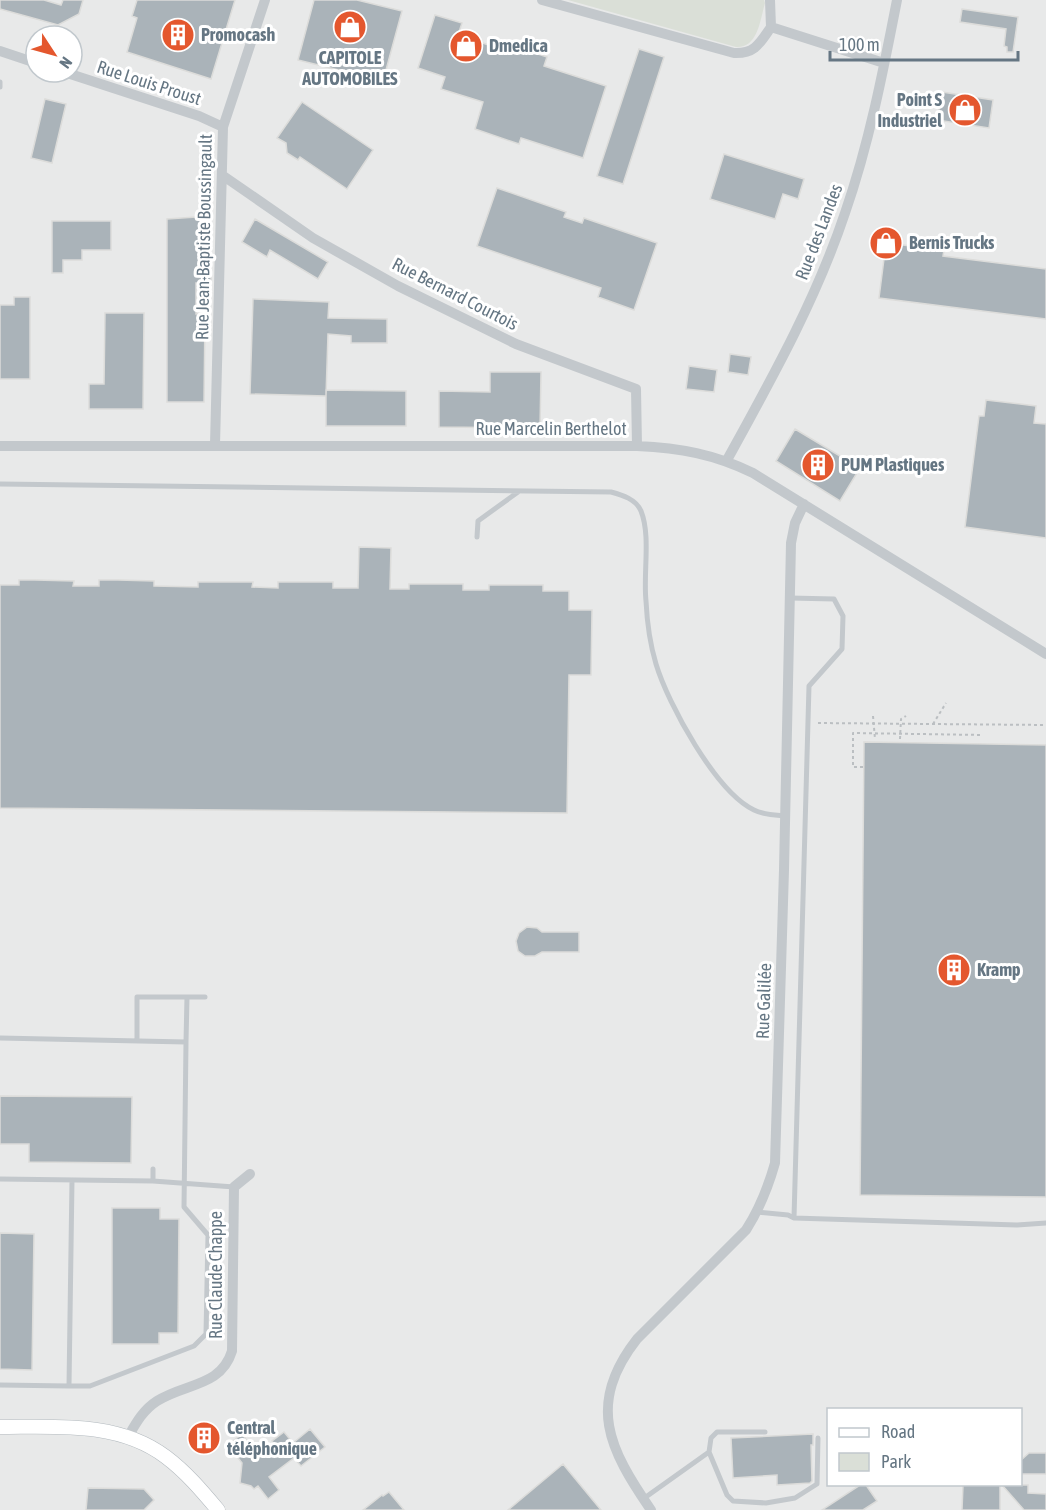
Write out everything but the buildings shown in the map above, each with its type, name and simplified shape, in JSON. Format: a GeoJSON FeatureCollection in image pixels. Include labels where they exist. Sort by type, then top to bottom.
{"type":"FeatureCollection","features":[{"type":"Feature","properties":{"kind":"main road"},"geometry":{"type":"LineString","coordinates":[[0,1427],[79,1428],[128,1437],[164,1455],[191,1478],[218,1510]]}},
{"type":"Feature","properties":{"kind":"street","name":"Rue Jean-Baptiste Boussingault"},"geometry":{"type":"LineString","coordinates":[[215,445],[223,127],[265,0]]}},
{"type":"Feature","properties":{"kind":"street"},"geometry":{"type":"LineString","coordinates":[[542,0],[734,53],[753,50],[771,27],[770,0]]}},
{"type":"Feature","properties":{"kind":"street","name":"Rue des Landes"},"geometry":{"type":"LineString","coordinates":[[727,460],[779,365],[834,243],[871,127],[897,0]]}},
{"type":"Feature","properties":{"kind":"street"},"geometry":{"type":"LineString","coordinates":[[771,27],[884,63]]}},
{"type":"Feature","properties":{"kind":"street"},"geometry":{"type":"LineString","coordinates":[[0,51],[24,59]]}},
{"type":"Feature","properties":{"kind":"street","name":"Rue Louis Proust"},"geometry":{"type":"LineString","coordinates":[[84,79],[199,116],[223,127]]}},
{"type":"Feature","properties":{"kind":"street","name":"Rue Bernard Courtois"},"geometry":{"type":"LineString","coordinates":[[222,175],[313,237],[398,286],[516,344],[636,389],[637,446]]}},
{"type":"Feature","properties":{"kind":"street","name":"Rue Marcelin Berthelot"},"geometry":{"type":"LineString","coordinates":[[0,446],[637,446],[690,451],[727,460],[753,473],[1046,654]]}},
{"type":"Feature","properties":{"kind":"street","name":"Rue Galilée"},"geometry":{"type":"LineString","coordinates":[[651,1510],[619,1460],[613,1443],[607,1413],[616,1373],[625,1355],[638,1339],[746,1230],[768,1189],[775,1163],[792,533],[804,504]]}},
{"type":"Feature","properties":{"kind":"street","name":"Rue Claude Chappe"},"geometry":{"type":"LineString","coordinates":[[128,1437],[143,1412],[156,1402],[170,1394],[212,1378],[229,1362],[232,1351],[234,1187],[250,1174]]}},
{"type":"Feature","properties":{"kind":"lane"},"geometry":{"type":"LineString","coordinates":[[0,82],[0,87]]}},
{"type":"Feature","properties":{"kind":"lane"},"geometry":{"type":"LineString","coordinates":[[0,484],[611,492],[626,496],[639,507],[645,522],[646,600],[650,634],[657,665],[675,708],[694,744],[713,771],[736,796],[754,810],[785,816]]}},
{"type":"Feature","properties":{"kind":"lane"},"geometry":{"type":"LineString","coordinates":[[477,537],[478,521],[519,491]]}},
{"type":"Feature","properties":{"kind":"lane"},"geometry":{"type":"LineString","coordinates":[[790,598],[834,599],[843,616],[842,649],[809,686],[794,1218]]}},
{"type":"Feature","properties":{"kind":"lane"},"geometry":{"type":"LineString","coordinates":[[137,1041],[137,997],[205,997]]}},
{"type":"Feature","properties":{"kind":"lane"},"geometry":{"type":"LineString","coordinates":[[0,1385],[90,1386],[194,1346],[206,1334],[208,1235],[184,1207],[187,997]]}},
{"type":"Feature","properties":{"kind":"lane"},"geometry":{"type":"LineString","coordinates":[[0,1038],[186,1042]]}},
{"type":"Feature","properties":{"kind":"lane"},"geometry":{"type":"LineString","coordinates":[[153,1169],[153,1181]]}},
{"type":"Feature","properties":{"kind":"lane"},"geometry":{"type":"LineString","coordinates":[[0,1179],[153,1181],[234,1187]]}},
{"type":"Feature","properties":{"kind":"lane"},"geometry":{"type":"LineString","coordinates":[[69,1386],[72,1180]]}},
{"type":"Feature","properties":{"kind":"lane"},"geometry":{"type":"LineString","coordinates":[[757,1212],[788,1215],[794,1218],[1017,1225],[1046,1222]]}},
{"type":"Feature","properties":{"kind":"lane"},"geometry":{"type":"LineString","coordinates":[[765,1431],[713,1434],[709,1452],[730,1499],[737,1502],[766,1503],[795,1498],[817,1484],[818,1438]]}},
{"type":"Feature","properties":{"kind":"lane"},"geometry":{"type":"LineString","coordinates":[[643,1499],[709,1452]]}},
{"type":"Feature","properties":{"kind":"path"},"geometry":{"type":"LineString","coordinates":[[932,724],[946,703]]}},
{"type":"Feature","properties":{"kind":"path"},"geometry":{"type":"LineString","coordinates":[[873,716],[875,739]]}},
{"type":"Feature","properties":{"kind":"path"},"geometry":{"type":"LineString","coordinates":[[900,739],[901,719],[906,716]]}},
{"type":"Feature","properties":{"kind":"path"},"geometry":{"type":"LineString","coordinates":[[808,723],[1046,725]]}},
{"type":"Feature","properties":{"kind":"path"},"geometry":{"type":"LineString","coordinates":[[863,767],[853,767],[853,733],[982,735]]}},
{"type":"Feature","properties":{"kind":"shaded area"},"geometry":{"type":"Polygon","coordinates":[[[0,0],[1046,0],[1046,1510],[0,1510],[0,0]]]}},
{"type":"Feature","properties":{"kind":"green space"},"geometry":{"type":"Polygon","coordinates":[[[568,0],[764,0],[765,3],[754,38],[743,46],[736,47],[568,0]]]}},
{"type":"Feature","properties":{"kind":"place","name":"CAPITOLE AUTOMOBILES"},"geometry":{"type":"Point","coordinates":[350,27]}},
{"type":"Feature","properties":{"kind":"place","name":"Promocash"},"geometry":{"type":"Point","coordinates":[178,35]}},
{"type":"Feature","properties":{"kind":"place","name":"Dmedica"},"geometry":{"type":"Point","coordinates":[466,46]}},
{"type":"Feature","properties":{"kind":"place","name":"Point S Industriel"},"geometry":{"type":"Point","coordinates":[965,110]}},
{"type":"Feature","properties":{"kind":"place","name":"Bernis Trucks"},"geometry":{"type":"Point","coordinates":[886,243]}},
{"type":"Feature","properties":{"kind":"place","name":"PUM Plastiques"},"geometry":{"type":"Point","coordinates":[818,465]}},
{"type":"Feature","properties":{"kind":"place","name":"Kramp"},"geometry":{"type":"Point","coordinates":[954,970]}},
{"type":"Feature","properties":{"kind":"place","name":"Central téléphonique"},"geometry":{"type":"Point","coordinates":[204,1438]}}]}
